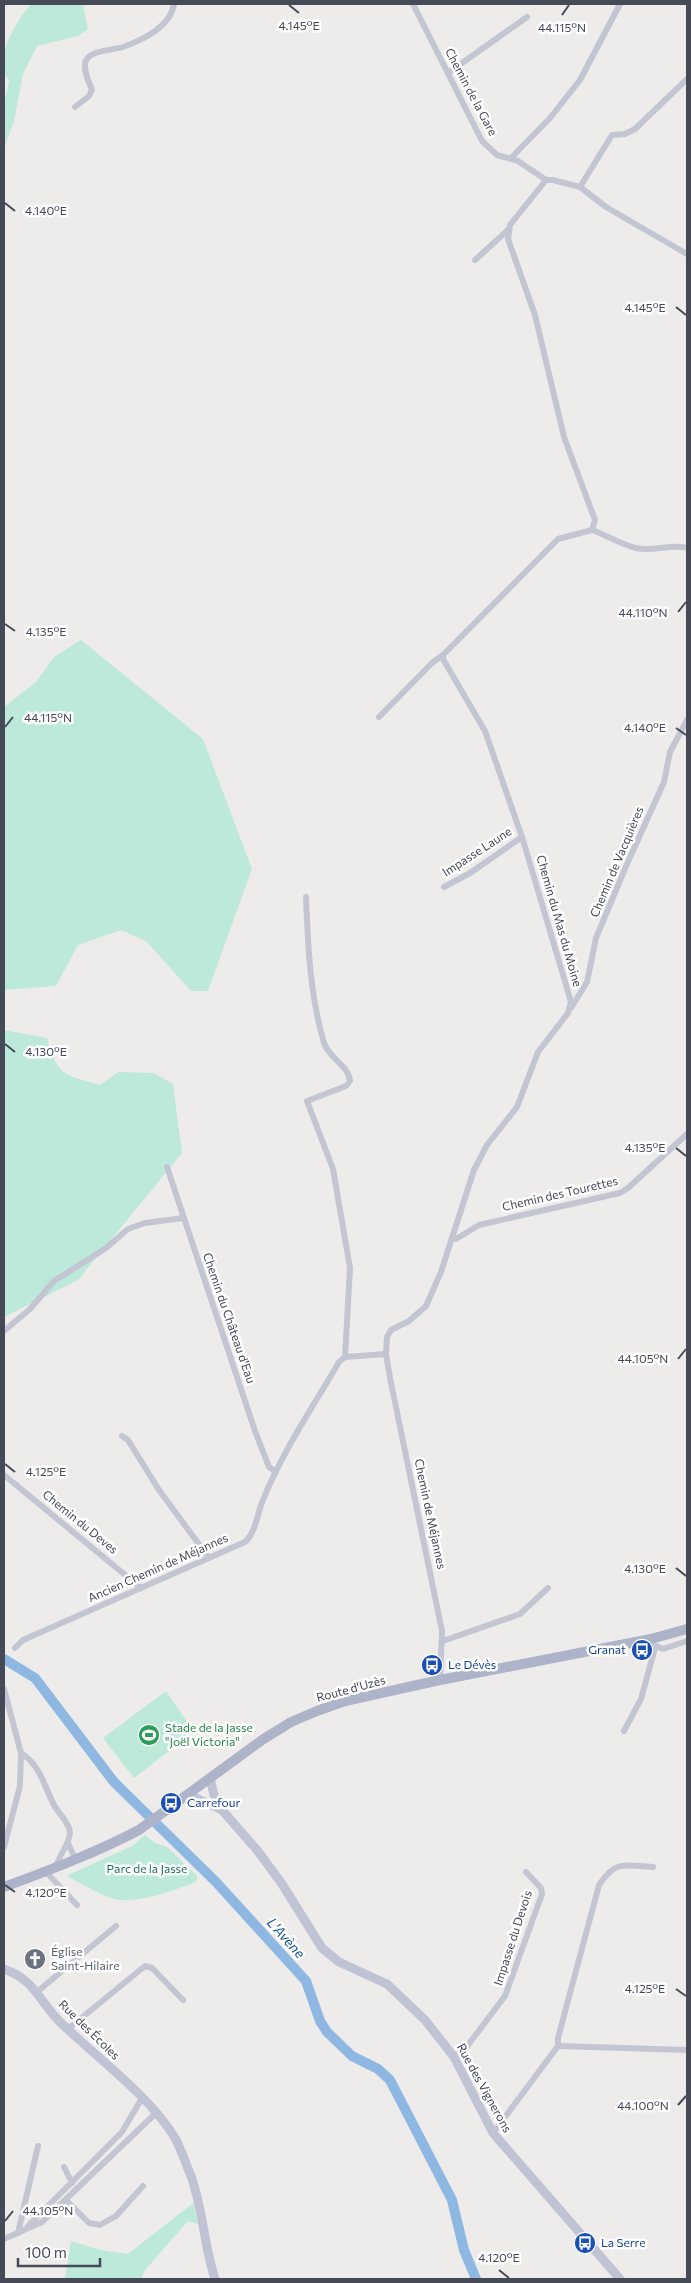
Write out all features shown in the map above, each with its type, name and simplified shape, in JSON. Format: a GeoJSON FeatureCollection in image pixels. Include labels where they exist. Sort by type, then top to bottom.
{"type":"FeatureCollection","features":[{"type":"Feature","properties":{"kind":"main road","name":"Route d'Uzès"},"geometry":{"type":"LineString","coordinates":[[4,1887],[76,1861],[140,1830],[279,1728],[317,1710],[345,1701],[440,1680],[653,1643],[687,1629]]}},
{"type":"Feature","properties":{"kind":"street"},"geometry":{"type":"LineString","coordinates":[[75,107],[89,96],[92,90],[85,70],[85,61],[90,56],[124,46],[161,27],[173,13],[174,4]]}},
{"type":"Feature","properties":{"kind":"street","name":"Chemin de la Gare"},"geometry":{"type":"LineString","coordinates":[[413,4],[482,141],[497,155],[518,161],[546,180],[580,187],[606,207],[687,254]]}},
{"type":"Feature","properties":{"kind":"street"},"geometry":{"type":"LineString","coordinates":[[511,158],[550,118],[580,80],[620,4]]}},
{"type":"Feature","properties":{"kind":"street"},"geometry":{"type":"LineString","coordinates":[[448,73],[527,17]]}},
{"type":"Feature","properties":{"kind":"street"},"geometry":{"type":"LineString","coordinates":[[580,187],[612,135],[626,134],[635,129],[687,79]]}},
{"type":"Feature","properties":{"kind":"street"},"geometry":{"type":"LineString","coordinates":[[475,260],[508,229],[546,180]]}},
{"type":"Feature","properties":{"kind":"street"},"geometry":{"type":"LineString","coordinates":[[508,229],[508,239],[535,315],[564,437],[595,520],[592,530]]}},
{"type":"Feature","properties":{"kind":"street"},"geometry":{"type":"LineString","coordinates":[[379,718],[558,539],[592,530],[636,548],[659,550],[680,546],[687,548]]}},
{"type":"Feature","properties":{"kind":"street","name":"Chemin du Mas du Moine"},"geometry":{"type":"LineString","coordinates":[[443,655],[443,659],[485,730],[522,837],[565,978],[571,1002],[568,1013]]}},
{"type":"Feature","properties":{"kind":"street","name":"Chemin de Vacquières"},"geometry":{"type":"LineString","coordinates":[[568,1013],[587,982],[596,938],[626,864],[664,782],[670,752],[687,720]]}},
{"type":"Feature","properties":{"kind":"street","name":"Impasse Laune"},"geometry":{"type":"LineString","coordinates":[[444,886],[470,873],[522,837]]}},
{"type":"Feature","properties":{"kind":"street"},"geometry":{"type":"LineString","coordinates":[[306,897],[311,983],[320,1026],[325,1046],[349,1074],[350,1081],[346,1086],[307,1101],[333,1170],[350,1268],[346,1357],[386,1354],[387,1338],[392,1330],[409,1321],[426,1306],[441,1272],[474,1170],[487,1146],[518,1107],[538,1052],[568,1013]]}},
{"type":"Feature","properties":{"kind":"street","name":"Chemin des Tourettes"},"geometry":{"type":"LineString","coordinates":[[452,1238],[456,1239],[478,1225],[620,1193],[628,1188],[687,1134]]}},
{"type":"Feature","properties":{"kind":"street","name":"Chemin du Château d'Eau"},"geometry":{"type":"LineString","coordinates":[[167,1167],[255,1431],[269,1467],[276,1472]]}},
{"type":"Feature","properties":{"kind":"street"},"geometry":{"type":"LineString","coordinates":[[4,1330],[30,1309],[54,1281],[106,1248],[128,1229],[145,1223],[183,1218]]}},
{"type":"Feature","properties":{"kind":"street","name":"Chemin de Méjannes"},"geometry":{"type":"LineString","coordinates":[[386,1354],[443,1641],[440,1680]]}},
{"type":"Feature","properties":{"kind":"street","name":"Ancien Chemin de Méjannes"},"geometry":{"type":"LineString","coordinates":[[14,1648],[23,1640],[209,1558],[249,1538],[276,1472],[339,1362],[346,1357]]}},
{"type":"Feature","properties":{"kind":"street"},"geometry":{"type":"LineString","coordinates":[[122,1436],[128,1440],[159,1490],[209,1558]]}},
{"type":"Feature","properties":{"kind":"street","name":"Chemin du Deves"},"geometry":{"type":"LineString","coordinates":[[4,1475],[141,1588]]}},
{"type":"Feature","properties":{"kind":"street"},"geometry":{"type":"LineString","coordinates":[[443,1641],[520,1614],[548,1588]]}},
{"type":"Feature","properties":{"kind":"street"},"geometry":{"type":"LineString","coordinates":[[624,1731],[641,1699],[653,1643],[663,1649],[687,1642]]}},
{"type":"Feature","properties":{"kind":"street"},"geometry":{"type":"LineString","coordinates":[[4,1689],[21,1753],[20,1786],[4,1847]]}},
{"type":"Feature","properties":{"kind":"street"},"geometry":{"type":"LineString","coordinates":[[21,1753],[28,1758],[47,1784],[54,1804],[69,1827],[68,1843],[76,1861]]}},
{"type":"Feature","properties":{"kind":"street","name":"Rue des Vignerons"},"geometry":{"type":"LineString","coordinates":[[210,1778],[215,1799],[222,1810],[272,1870],[326,1952],[339,1962],[377,1978],[399,1994],[425,2020],[454,2057],[494,2133],[617,2277]]}},
{"type":"Feature","properties":{"kind":"street","name":"Rue des Vignerons"},"geometry":{"type":"LineString","coordinates":[[191,1793],[194,1797],[222,1810]]}},
{"type":"Feature","properties":{"kind":"street"},"geometry":{"type":"LineString","coordinates":[[68,1843],[51,1870],[77,1905]]}},
{"type":"Feature","properties":{"kind":"street"},"geometry":{"type":"LineString","coordinates":[[494,2133],[558,2046],[558,2038],[599,1885],[609,1869],[621,1866],[653,1867]]}},
{"type":"Feature","properties":{"kind":"street","name":"Impasse du Devois"},"geometry":{"type":"LineString","coordinates":[[454,2057],[465,2049],[500,2005],[507,1992],[542,1894],[541,1888],[526,1872]]}},
{"type":"Feature","properties":{"kind":"street"},"geometry":{"type":"LineString","coordinates":[[37,1992],[116,1926]]}},
{"type":"Feature","properties":{"kind":"street"},"geometry":{"type":"LineString","coordinates":[[68,2029],[145,1966],[152,1968],[183,2000]]}},
{"type":"Feature","properties":{"kind":"street","name":"Rue des Écoles"},"geometry":{"type":"LineString","coordinates":[[4,1969],[22,1977],[37,1992],[52,2014],[142,2098],[175,2138],[191,2177],[209,2261],[215,2279]]}},
{"type":"Feature","properties":{"kind":"street"},"geometry":{"type":"LineString","coordinates":[[558,2046],[687,2050]]}},
{"type":"Feature","properties":{"kind":"street"},"geometry":{"type":"LineString","coordinates":[[26,2229],[122,2132],[142,2098]]}},
{"type":"Feature","properties":{"kind":"street"},"geometry":{"type":"LineString","coordinates":[[4,2239],[42,2222],[156,2113]]}},
{"type":"Feature","properties":{"kind":"street"},"geometry":{"type":"LineString","coordinates":[[18,2233],[38,2146]]}},
{"type":"Feature","properties":{"kind":"street"},"geometry":{"type":"LineString","coordinates":[[64,2167],[72,2183]]}},
{"type":"Feature","properties":{"kind":"street"},"geometry":{"type":"LineString","coordinates":[[67,2200],[89,2223],[100,2225],[116,2216],[144,2186]]}},
{"type":"Feature","properties":{"kind":"green space"},"geometry":{"type":"Polygon","coordinates":[[[31,4],[83,4],[88,29],[78,36],[37,46],[23,74],[14,121],[4,148],[4,105],[9,81],[4,73],[4,53],[10,35],[31,4]]]}},
{"type":"Feature","properties":{"kind":"green space"},"geometry":{"type":"Polygon","coordinates":[[[81,640],[203,739],[252,869],[208,991],[191,991],[146,941],[121,930],[78,945],[56,986],[4,990],[4,707],[36,682],[54,657],[81,640]]]}},
{"type":"Feature","properties":{"kind":"green space"},"geometry":{"type":"Polygon","coordinates":[[[4,1030],[47,1038],[59,1067],[70,1076],[100,1085],[118,1072],[154,1073],[173,1084],[182,1153],[78,1280],[4,1317],[4,1030]]]}},
{"type":"Feature","properties":{"kind":"green space","name":"Stade de la Jasse \"Joël Victoria\""},"geometry":{"type":"Polygon","coordinates":[[[166,1691],[194,1732],[134,1778],[103,1738],[166,1691]]]}},
{"type":"Feature","properties":{"kind":"green space","name":"Parc de la Jasse"},"geometry":{"type":"Polygon","coordinates":[[[145,1835],[155,1843],[167,1847],[197,1876],[197,1881],[178,1889],[142,1899],[120,1900],[111,1898],[66,1876],[132,1846],[145,1835]]]}},
{"type":"Feature","properties":{"kind":"green space"},"geometry":{"type":"Polygon","coordinates":[[[193,2203],[198,2224],[188,2221],[146,2269],[141,2279],[65,2279],[71,2241],[101,2250],[128,2254],[193,2203]]]}},
{"type":"Feature","properties":{"kind":"waterway","name":"L'Avène"},"geometry":{"type":"LineString","coordinates":[[4,1659],[35,1678],[114,1782],[216,1882],[306,1981],[320,2021],[327,2032],[352,2056],[378,2069],[390,2080],[452,2200],[464,2250],[476,2279]]}},
{"type":"Feature","properties":{"kind":"place","name":"Granat"},"geometry":{"type":"Point","coordinates":[642,1650]}},
{"type":"Feature","properties":{"kind":"place","name":"Le Dévès"},"geometry":{"type":"Point","coordinates":[432,1665]}},
{"type":"Feature","properties":{"kind":"place","name":"Stade de la Jasse \"Joël Victoria\""},"geometry":{"type":"Point","coordinates":[149,1735]}},
{"type":"Feature","properties":{"kind":"place","name":"Carrefour"},"geometry":{"type":"Point","coordinates":[171,1803]}},
{"type":"Feature","properties":{"kind":"place","name":"Église Saint-Hilaire"},"geometry":{"type":"Point","coordinates":[35,1959]}},
{"type":"Feature","properties":{"kind":"place","name":"La Serre"},"geometry":{"type":"Point","coordinates":[585,2243]}}]}
